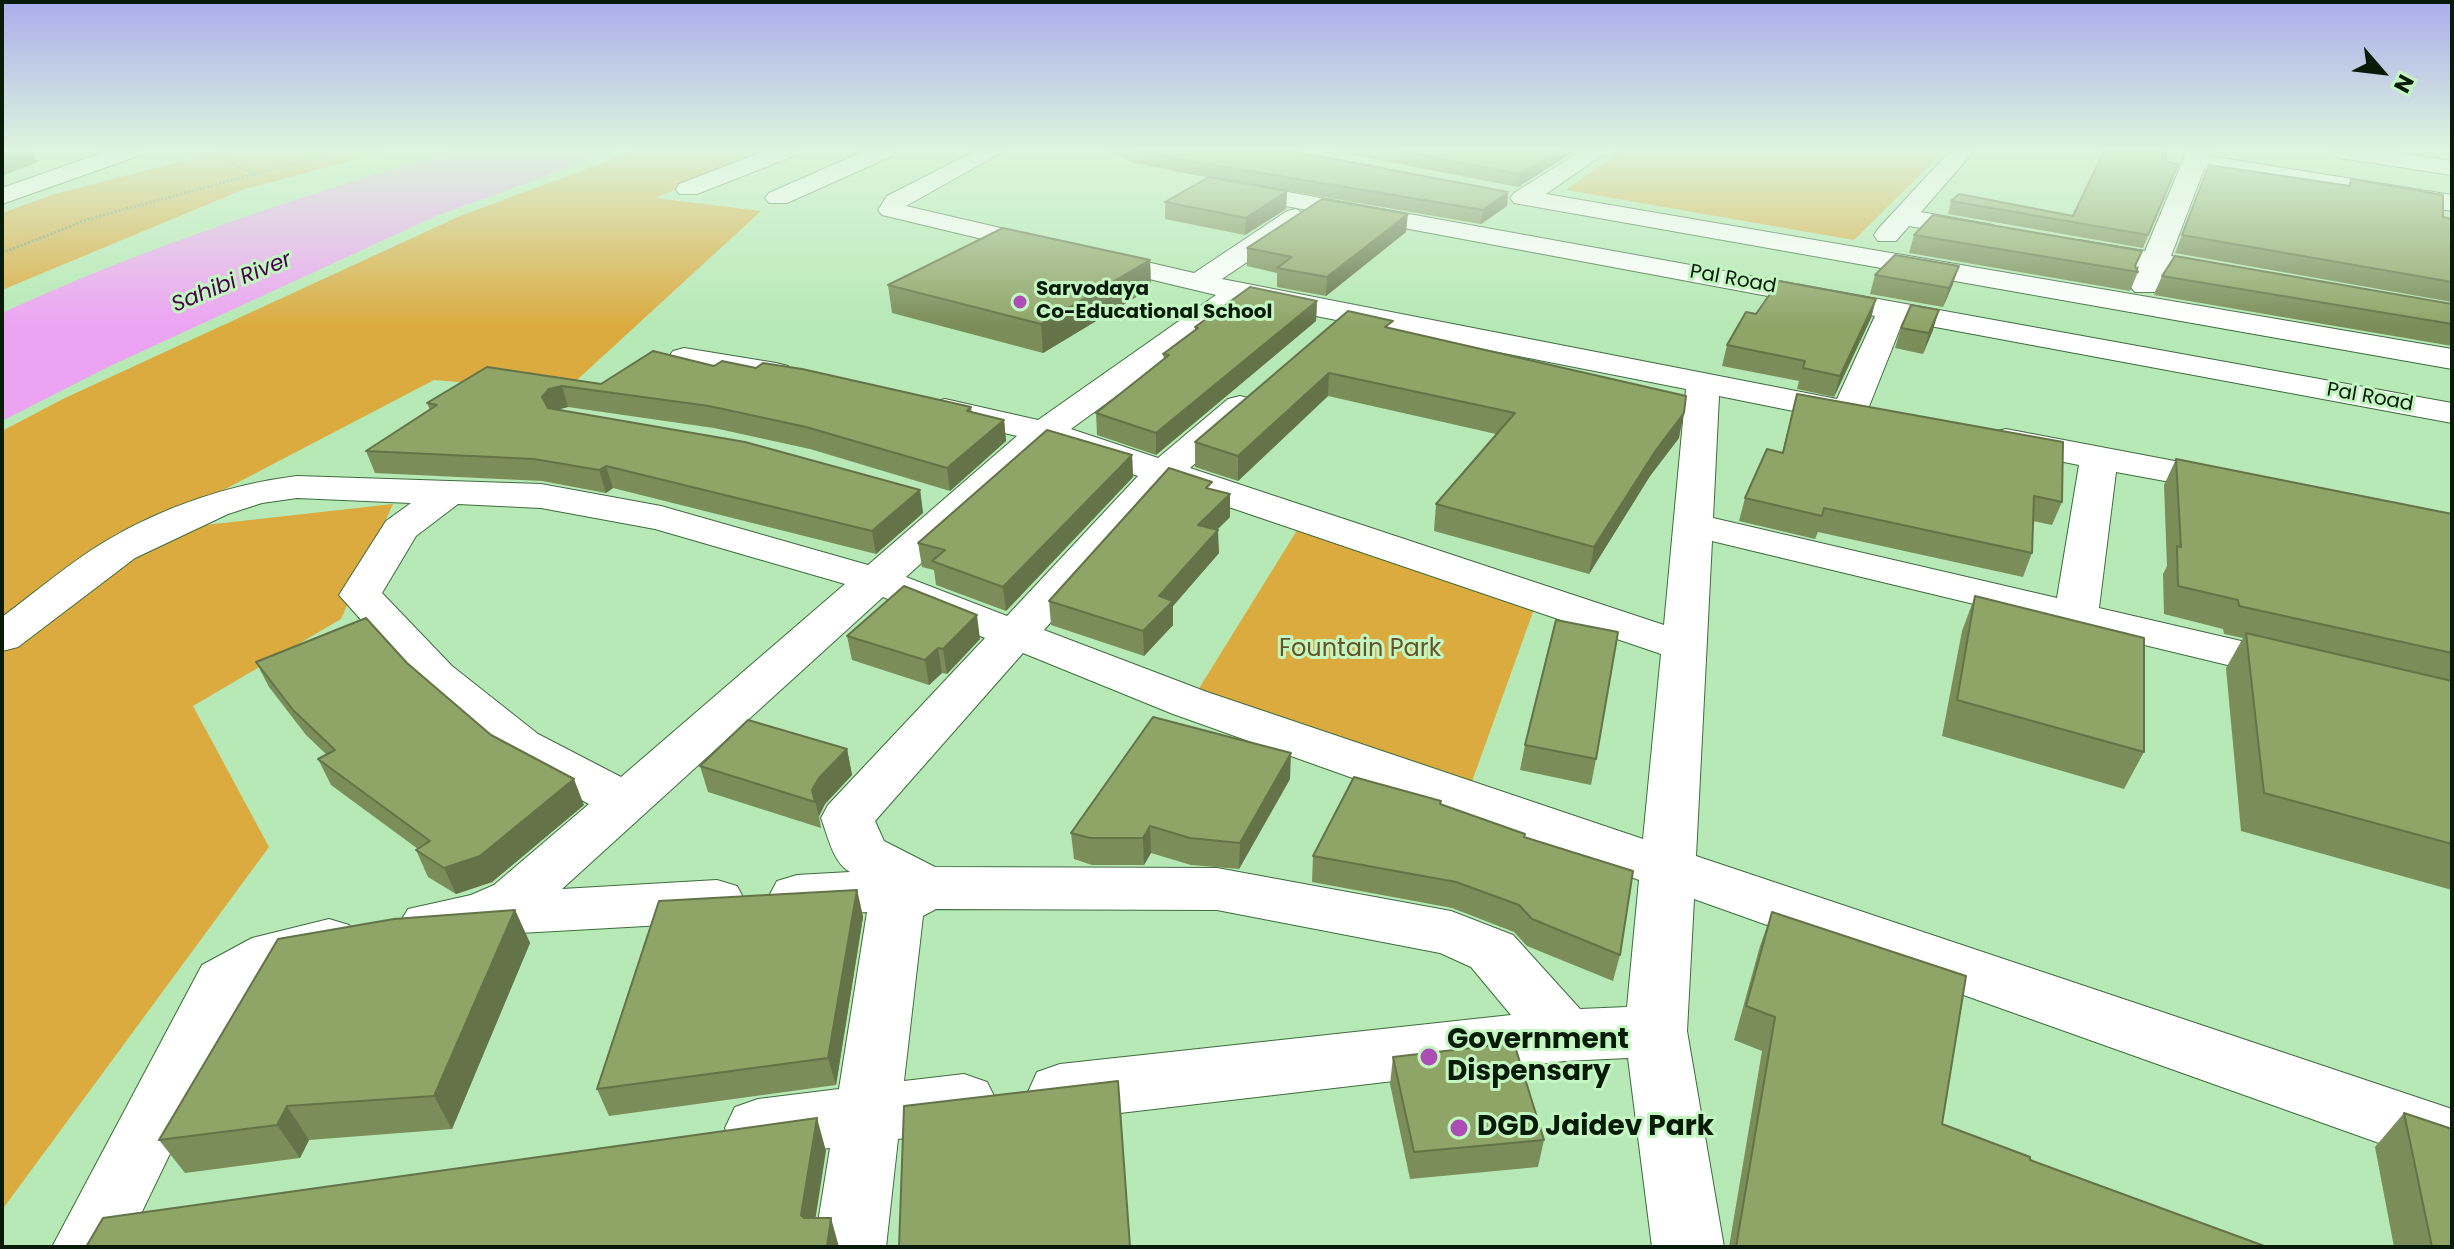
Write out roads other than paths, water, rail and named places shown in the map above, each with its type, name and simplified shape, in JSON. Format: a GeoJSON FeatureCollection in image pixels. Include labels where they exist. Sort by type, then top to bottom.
{"type":"FeatureCollection","features":[{"type":"Feature","properties":{"kind":"street"},"geometry":{"type":"LineString","coordinates":[[891,209],[1240,292],[1703,386],[1863,415],[1893,310]]}},
{"type":"Feature","properties":{"kind":"street"},"geometry":{"type":"LineString","coordinates":[[1199,282],[1309,209]]}},
{"type":"Feature","properties":{"kind":"street","name":"Pal Road"},"geometry":{"type":"LineString","coordinates":[[1339,209],[2452,413]]}},
{"type":"Feature","properties":{"kind":"street"},"geometry":{"type":"LineString","coordinates":[[1587,209],[2452,359]]}},
{"type":"Feature","properties":{"kind":"street"},"geometry":{"type":"LineString","coordinates":[[1841,300],[1865,257],[1910,209]]}},
{"type":"Feature","properties":{"kind":"street"},"geometry":{"type":"LineString","coordinates":[[2138,304],[2175,209]]}},
{"type":"Feature","properties":{"kind":"street"},"geometry":{"type":"LineString","coordinates":[[1903,217],[2013,237]]}},
{"type":"Feature","properties":{"kind":"street"},"geometry":{"type":"LineString","coordinates":[[2060,245],[2248,278]]}},
{"type":"Feature","properties":{"kind":"street"},"geometry":{"type":"LineString","coordinates":[[479,915],[514,900],[879,581],[1044,432],[1240,292]]}},
{"type":"Feature","properties":{"kind":"street"},"geometry":{"type":"LineString","coordinates":[[1313,343],[1348,313]]}},
{"type":"Feature","properties":{"kind":"street"},"geometry":{"type":"LineString","coordinates":[[684,358],[807,377]]}},
{"type":"Feature","properties":{"kind":"street"},"geometry":{"type":"LineString","coordinates":[[927,888],[862,854],[847,818],[1012,633],[1163,471],[1267,383]]}},
{"type":"Feature","properties":{"kind":"street"},"geometry":{"type":"LineString","coordinates":[[1688,1247],[1656,1031],[1703,386]]}},
{"type":"Feature","properties":{"kind":"street"},"geometry":{"type":"LineString","coordinates":[[914,401],[1044,432],[1685,647]]}},
{"type":"Feature","properties":{"kind":"street"},"geometry":{"type":"LineString","coordinates":[[1973,434],[2268,489]]}},
{"type":"Feature","properties":{"kind":"street"},"geometry":{"type":"LineString","coordinates":[[2076,616],[2099,457]]}},
{"type":"Feature","properties":{"kind":"street"},"geometry":{"type":"LineString","coordinates":[[2,638],[121,549],[214,506],[257,492],[297,487],[541,496],[661,518],[879,581],[1204,709],[1465,801],[1670,867],[2452,1139]]}},
{"type":"Feature","properties":{"kind":"street"},"geometry":{"type":"LineString","coordinates":[[449,493],[400,529],[360,595],[436,676],[521,746],[627,802]]}},
{"type":"Feature","properties":{"kind":"street"},"geometry":{"type":"LineString","coordinates":[[919,496],[957,509]]}},
{"type":"Feature","properties":{"kind":"street"},"geometry":{"type":"LineString","coordinates":[[1693,525],[2332,676]]}},
{"type":"Feature","properties":{"kind":"street"},"geometry":{"type":"LineString","coordinates":[[850,1247],[896,905],[927,888]]}},
{"type":"Feature","properties":{"kind":"street"},"geometry":{"type":"LineString","coordinates":[[95,1234],[223,982],[237,970],[276,950],[479,915],[927,888],[1217,889],[1451,933],[1492,951],[1565,1035]]}},
{"type":"Feature","properties":{"kind":"street"},"geometry":{"type":"LineString","coordinates":[[696,1137],[868,1113],[1565,1035],[1656,1031]]}},
{"type":"Feature","properties":{"kind":"street"},"geometry":{"type":"LineString","coordinates":[[95,1234],[165,1212]]}},
{"type":"Feature","properties":{"kind":"water","name":"Sahibi River"},"geometry":{"type":"Polygon","coordinates":[[[268,209],[454,209],[110,366],[2,421],[2,313],[112,266],[268,209]]]}},
{"type":"Feature","properties":{"kind":"place","name":"Sarvodaya Co-Educational School"},"geometry":{"type":"Point","coordinates":[1020,302]}},
{"type":"Feature","properties":{"kind":"place","name":"Government Dispensary"},"geometry":{"type":"Point","coordinates":[1429,1057]}},
{"type":"Feature","properties":{"kind":"place","name":"DGD Jaidev Park"},"geometry":{"type":"Point","coordinates":[1459,1128]}},
{"type":"Feature","properties":{"kind":"park label","name":"Fountain Park"},"geometry":{"type":"Point","coordinates":[1360,650]}}]}
